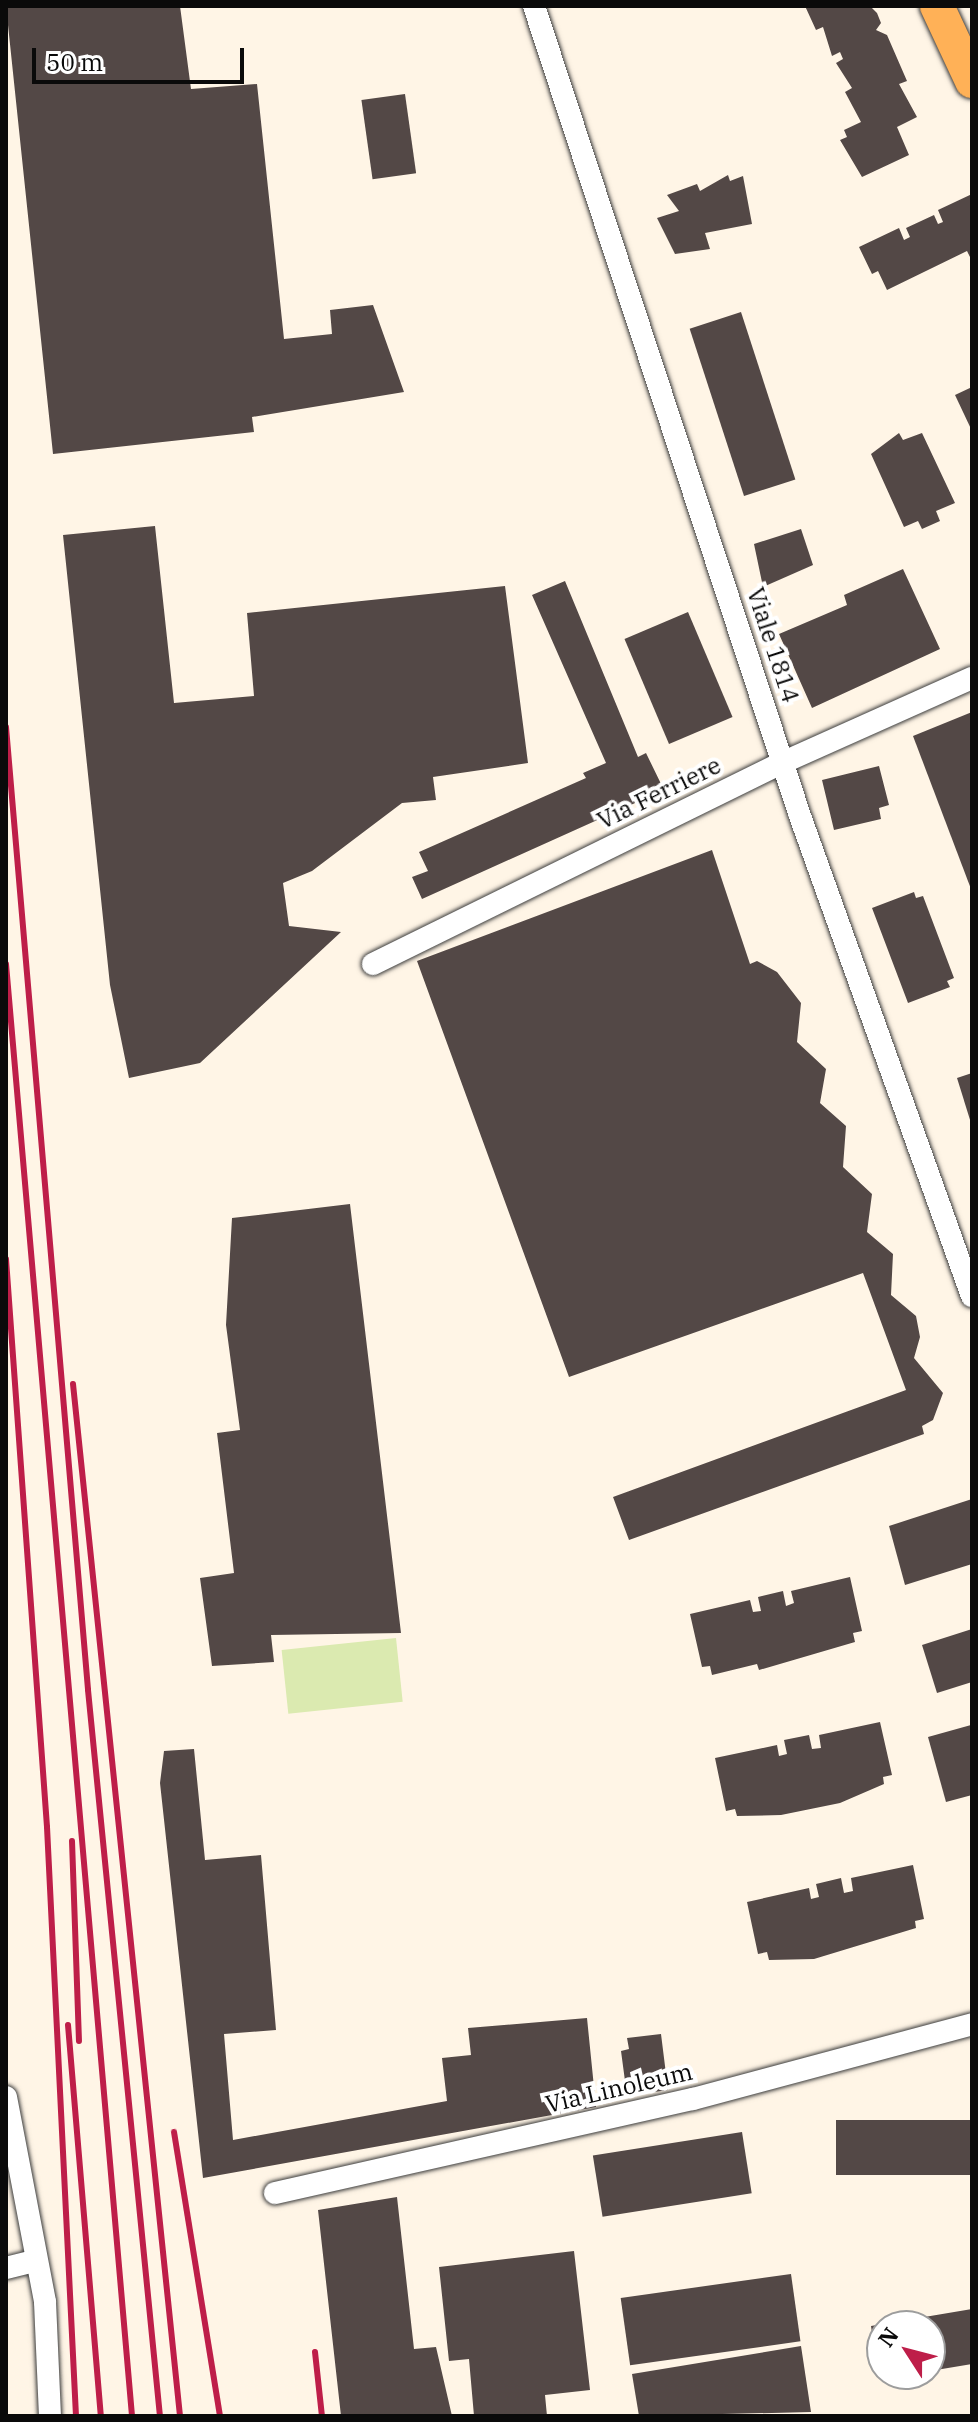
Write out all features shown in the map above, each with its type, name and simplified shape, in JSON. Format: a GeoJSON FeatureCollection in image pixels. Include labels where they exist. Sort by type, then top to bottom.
{"type":"FeatureCollection","features":[{"type":"Feature","properties":{"kind":"main road"},"geometry":{"type":"LineString","coordinates":[[944,14],[972,81]]}},
{"type":"Feature","properties":{"kind":"street","name":"Viale 1814"},"geometry":{"type":"LineString","coordinates":[[534,6],[784,762],[972,1296]]}},
{"type":"Feature","properties":{"kind":"street","name":"Via Ferriere"},"geometry":{"type":"LineString","coordinates":[[373,964],[784,762],[972,678]]}},
{"type":"Feature","properties":{"kind":"street","name":"Via Linoleum"},"geometry":{"type":"LineString","coordinates":[[275,2193],[693,2099],[972,2024]]}},
{"type":"Feature","properties":{"kind":"street"},"geometry":{"type":"LineString","coordinates":[[6,2097],[34,2261],[45,2302],[50,2416]]}},
{"type":"Feature","properties":{"kind":"street"},"geometry":{"type":"LineString","coordinates":[[6,2268],[34,2261]]}},
{"type":"Feature","properties":{"kind":"green space"},"geometry":{"type":"Polygon","coordinates":[[[396,1638],[403,1702],[288,1714],[282,1650],[396,1638]]]}},
{"type":"Feature","properties":{"kind":"building"},"geometry":{"type":"Polygon","coordinates":[[[6,6],[180,6],[191,89],[257,84],[284,339],[332,334],[330,310],[373,305],[404,392],[252,417],[254,432],[53,454],[6,6]]]}},
{"type":"Feature","properties":{"kind":"building"},"geometry":{"type":"Polygon","coordinates":[[[805,6],[870,6],[877,13],[881,23],[876,30],[887,35],[907,81],[899,84],[917,117],[897,127],[909,155],[862,177],[840,140],[847,137],[844,130],[861,122],[845,92],[852,88],[836,63],[843,59],[840,52],[832,56],[823,27],[816,30],[805,6]]]}},
{"type":"Feature","properties":{"kind":"building"},"geometry":{"type":"Polygon","coordinates":[[[405,94],[416,173],[373,179],[361,100],[405,94]]]}},
{"type":"Feature","properties":{"kind":"building"},"geometry":{"type":"Polygon","coordinates":[[[728,175],[730,181],[743,176],[752,224],[705,233],[710,249],[675,254],[657,218],[679,211],[667,195],[697,184],[700,191],[728,175]]]}},
{"type":"Feature","properties":{"kind":"building"},"geometry":{"type":"Polygon","coordinates":[[[972,194],[972,261],[967,251],[887,290],[878,271],[872,274],[859,247],[899,228],[904,240],[910,237],[906,228],[934,215],[938,224],[943,222],[938,210],[972,194]]]}},
{"type":"Feature","properties":{"kind":"building"},"geometry":{"type":"Polygon","coordinates":[[[741,312],[795,479],[744,496],[690,329],[741,312]]]}},
{"type":"Feature","properties":{"kind":"building"},"geometry":{"type":"Polygon","coordinates":[[[972,387],[972,431],[955,395],[972,387]]]}},
{"type":"Feature","properties":{"kind":"building"},"geometry":{"type":"Polygon","coordinates":[[[899,433],[903,440],[922,433],[955,503],[936,511],[940,521],[922,529],[918,521],[904,527],[871,454],[899,433]]]}},
{"type":"Feature","properties":{"kind":"building"},"geometry":{"type":"Polygon","coordinates":[[[155,526],[174,703],[254,696],[247,613],[505,586],[528,763],[433,777],[436,800],[402,803],[312,871],[283,883],[289,926],[341,932],[200,1063],[129,1078],[110,985],[63,535],[155,526]]]}},
{"type":"Feature","properties":{"kind":"building"},"geometry":{"type":"Polygon","coordinates":[[[801,529],[813,565],[763,587],[754,544],[801,529]]]}},
{"type":"Feature","properties":{"kind":"building"},"geometry":{"type":"Polygon","coordinates":[[[903,569],[940,649],[812,708],[779,634],[847,605],[844,595],[903,569]]]}},
{"type":"Feature","properties":{"kind":"building"},"geometry":{"type":"Polygon","coordinates":[[[565,581],[638,757],[646,753],[664,790],[422,899],[412,877],[428,871],[419,852],[586,778],[583,773],[606,763],[532,595],[565,581]]]}},
{"type":"Feature","properties":{"kind":"building"},"geometry":{"type":"Polygon","coordinates":[[[688,612],[733,717],[669,744],[624,639],[688,612]]]}},
{"type":"Feature","properties":{"kind":"building"},"geometry":{"type":"Polygon","coordinates":[[[972,712],[972,889],[971,889],[913,736],[972,712]]]}},
{"type":"Feature","properties":{"kind":"building"},"geometry":{"type":"Polygon","coordinates":[[[879,766],[889,805],[879,808],[881,819],[834,830],[822,780],[879,766]]]}},
{"type":"Feature","properties":{"kind":"building"},"geometry":{"type":"Polygon","coordinates":[[[712,850],[750,964],[757,961],[777,972],[801,1003],[797,1042],[826,1069],[820,1103],[846,1126],[843,1167],[872,1194],[867,1232],[893,1254],[891,1295],[916,1316],[920,1337],[914,1358],[943,1393],[933,1420],[922,1426],[924,1434],[629,1540],[613,1497],[906,1390],[863,1273],[569,1377],[417,961],[712,850]]]}},
{"type":"Feature","properties":{"kind":"building"},"geometry":{"type":"Polygon","coordinates":[[[914,892],[916,898],[923,896],[954,978],[947,981],[950,987],[908,1003],[872,908],[914,892]]]}},
{"type":"Feature","properties":{"kind":"building"},"geometry":{"type":"Polygon","coordinates":[[[972,1073],[972,1123],[971,1123],[957,1078],[972,1073]]]}},
{"type":"Feature","properties":{"kind":"building"},"geometry":{"type":"Polygon","coordinates":[[[350,1204],[401,1633],[271,1635],[274,1662],[212,1666],[200,1578],[234,1573],[217,1433],[240,1430],[226,1325],[232,1218],[350,1204]]]}},
{"type":"Feature","properties":{"kind":"building"},"geometry":{"type":"Polygon","coordinates":[[[972,1499],[972,1564],[905,1585],[889,1526],[972,1499]]]}},
{"type":"Feature","properties":{"kind":"building"},"geometry":{"type":"Polygon","coordinates":[[[850,1577],[862,1631],[853,1633],[855,1642],[759,1670],[757,1664],[712,1675],[710,1666],[702,1667],[690,1614],[750,1600],[753,1612],[761,1611],[758,1597],[783,1591],[786,1606],[794,1603],[791,1591],[850,1577]]]}},
{"type":"Feature","properties":{"kind":"building"},"geometry":{"type":"Polygon","coordinates":[[[972,1629],[972,1682],[937,1693],[922,1645],[972,1629]]]}},
{"type":"Feature","properties":{"kind":"building"},"geometry":{"type":"Polygon","coordinates":[[[880,1722],[892,1775],[883,1777],[884,1784],[840,1803],[781,1815],[737,1816],[735,1809],[726,1811],[715,1758],[777,1745],[779,1756],[787,1754],[784,1740],[809,1735],[812,1749],[821,1748],[819,1735],[880,1722]]]}},
{"type":"Feature","properties":{"kind":"building"},"geometry":{"type":"Polygon","coordinates":[[[971,1725],[972,1795],[946,1802],[928,1737],[971,1725]]]}},
{"type":"Feature","properties":{"kind":"building"},"geometry":{"type":"Polygon","coordinates":[[[194,1749],[205,1860],[261,1855],[276,2030],[224,2034],[233,2140],[447,2101],[442,2058],[471,2055],[468,2028],[587,2018],[596,2107],[203,2178],[160,1783],[164,1751],[194,1749]]]}},
{"type":"Feature","properties":{"kind":"building"},"geometry":{"type":"Polygon","coordinates":[[[913,1865],[924,1919],[915,1921],[916,1928],[814,1959],[769,1960],[767,1952],[758,1954],[747,1902],[809,1888],[811,1899],[819,1897],[816,1884],[841,1878],[844,1893],[853,1891],[851,1878],[913,1865]]]}},
{"type":"Feature","properties":{"kind":"building"},"geometry":{"type":"Polygon","coordinates":[[[661,2034],[668,2090],[627,2096],[621,2051],[629,2049],[627,2038],[661,2034]]]}},
{"type":"Feature","properties":{"kind":"building"},"geometry":{"type":"Polygon","coordinates":[[[836,2120],[972,2120],[972,2175],[836,2175],[836,2120]]]}},
{"type":"Feature","properties":{"kind":"building"},"geometry":{"type":"Polygon","coordinates":[[[742,2132],[752,2193],[603,2217],[593,2156],[742,2132]]]}},
{"type":"Feature","properties":{"kind":"building"},"geometry":{"type":"Polygon","coordinates":[[[397,2197],[414,2349],[436,2347],[452,2416],[341,2416],[318,2210],[397,2197]]]}},
{"type":"Feature","properties":{"kind":"building"},"geometry":{"type":"Polygon","coordinates":[[[574,2251],[590,2390],[545,2395],[547,2416],[474,2416],[469,2359],[449,2361],[439,2267],[574,2251]]]}},
{"type":"Feature","properties":{"kind":"building"},"geometry":{"type":"Polygon","coordinates":[[[791,2274],[800,2341],[630,2365],[621,2298],[791,2274]]]}},
{"type":"Feature","properties":{"kind":"building"},"geometry":{"type":"Polygon","coordinates":[[[972,2309],[972,2364],[946,2368],[946,2313],[972,2309]]]}},
{"type":"Feature","properties":{"kind":"building"},"geometry":{"type":"Polygon","coordinates":[[[801,2346],[811,2412],[639,2416],[632,2374],[801,2346]]]}},
{"type":"Feature","properties":{"kind":"railway"},"geometry":{"type":"LineString","coordinates":[[6,727],[88,1690],[160,2416]]}},
{"type":"Feature","properties":{"kind":"railway"},"geometry":{"type":"LineString","coordinates":[[6,964],[132,2416]]}},
{"type":"Feature","properties":{"kind":"railway"},"geometry":{"type":"LineString","coordinates":[[6,1259],[47,1827],[76,2416]]}},
{"type":"Feature","properties":{"kind":"railway"},"geometry":{"type":"LineString","coordinates":[[73,1384],[180,2416]]}},
{"type":"Feature","properties":{"kind":"railway"},"geometry":{"type":"LineString","coordinates":[[72,1841],[79,2041]]}},
{"type":"Feature","properties":{"kind":"railway"},"geometry":{"type":"LineString","coordinates":[[68,2025],[101,2416]]}},
{"type":"Feature","properties":{"kind":"railway"},"geometry":{"type":"LineString","coordinates":[[174,2132],[220,2416]]}},
{"type":"Feature","properties":{"kind":"railway"},"geometry":{"type":"LineString","coordinates":[[315,2352],[322,2416]]}}]}
